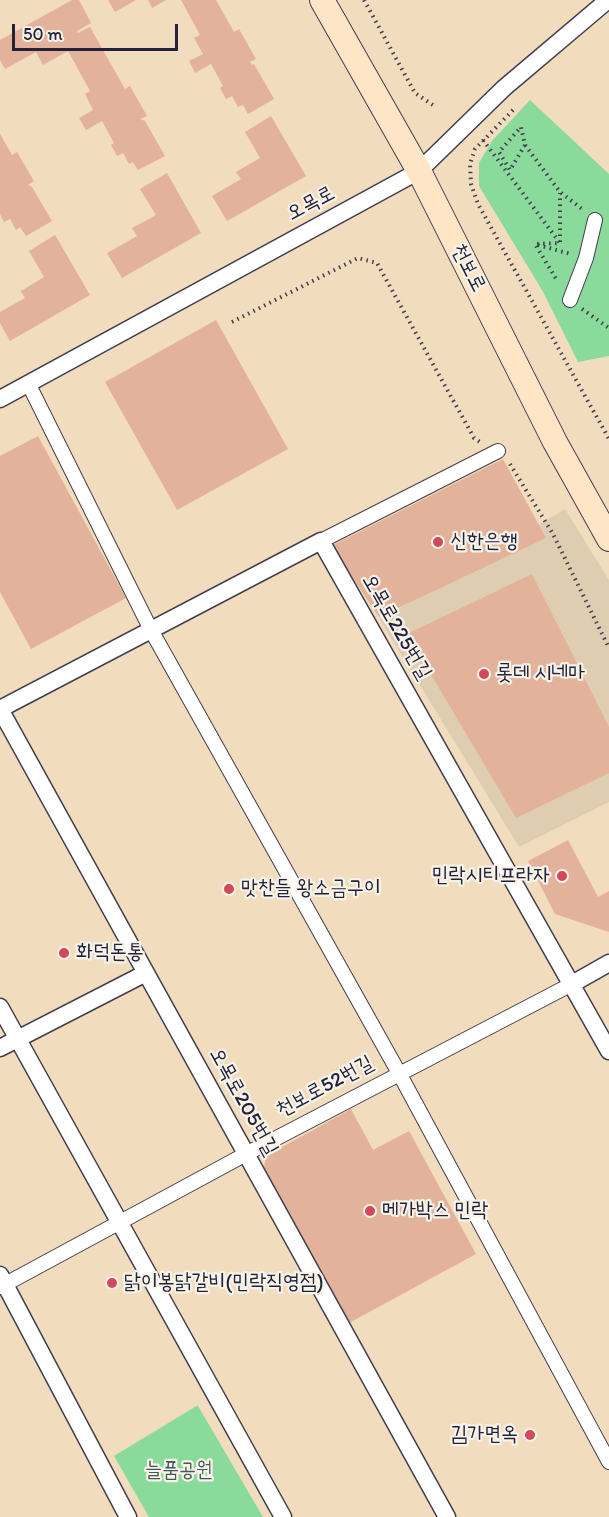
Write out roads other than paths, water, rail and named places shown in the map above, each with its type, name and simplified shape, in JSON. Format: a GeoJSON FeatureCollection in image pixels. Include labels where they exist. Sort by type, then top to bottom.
{"type":"FeatureCollection","features":[{"type":"Feature","properties":{"kind":"main road","name":"천보로"},"geometry":{"type":"LineString","coordinates":[[322,0],[419,171],[555,442],[609,539]]}},
{"type":"Feature","properties":{"kind":"street","name":"오목로"},"geometry":{"type":"LineString","coordinates":[[0,399],[419,171],[504,88],[608,0]]}},
{"type":"Feature","properties":{"kind":"street"},"geometry":{"type":"LineString","coordinates":[[570,300],[595,220]]}},
{"type":"Feature","properties":{"kind":"street"},"geometry":{"type":"LineString","coordinates":[[28,383],[151,630],[399,1073],[609,1462]]}},
{"type":"Feature","properties":{"kind":"street"},"geometry":{"type":"LineString","coordinates":[[0,709],[321,541],[498,452]]}},
{"type":"Feature","properties":{"kind":"street","name":"오목로225번길"},"geometry":{"type":"LineString","coordinates":[[321,541],[609,1051]]}},
{"type":"Feature","properties":{"kind":"street","name":"오목로205번길"},"geometry":{"type":"LineString","coordinates":[[0,709],[447,1517]]}},
{"type":"Feature","properties":{"kind":"street","name":"천보로52번길"},"geometry":{"type":"LineString","coordinates":[[2,1282],[120,1223],[609,963]]}},
{"type":"Feature","properties":{"kind":"street"},"geometry":{"type":"LineString","coordinates":[[0,1048],[146,973]]}},
{"type":"Feature","properties":{"kind":"street"},"geometry":{"type":"LineString","coordinates":[[0,1007],[283,1517]]}},
{"type":"Feature","properties":{"kind":"street"},"geometry":{"type":"LineString","coordinates":[[2,1282],[128,1517]]}},
{"type":"Feature","properties":{"kind":"place","name":"신한은행"},"geometry":{"type":"Point","coordinates":[438,542]}},
{"type":"Feature","properties":{"kind":"place","name":"롯데 시네마"},"geometry":{"type":"Point","coordinates":[484,674]}},
{"type":"Feature","properties":{"kind":"place","name":"민락시티프라자"},"geometry":{"type":"Point","coordinates":[562,876]}},
{"type":"Feature","properties":{"kind":"place","name":"맛찬들 왕소금구이"},"geometry":{"type":"Point","coordinates":[229,889]}},
{"type":"Feature","properties":{"kind":"place","name":"화덕돈통"},"geometry":{"type":"Point","coordinates":[64,953]}},
{"type":"Feature","properties":{"kind":"place","name":"메가박스 민락"},"geometry":{"type":"Point","coordinates":[370,1211]}},
{"type":"Feature","properties":{"kind":"place","name":"닭이봉닭갈비(민락직영점)"},"geometry":{"type":"Point","coordinates":[112,1283]}},
{"type":"Feature","properties":{"kind":"place","name":"김가면옥"},"geometry":{"type":"Point","coordinates":[530,1435]}},
{"type":"Feature","properties":{"kind":"park label","name":"늘품공원"},"geometry":{"type":"Point","coordinates":[179,1471]}}]}
